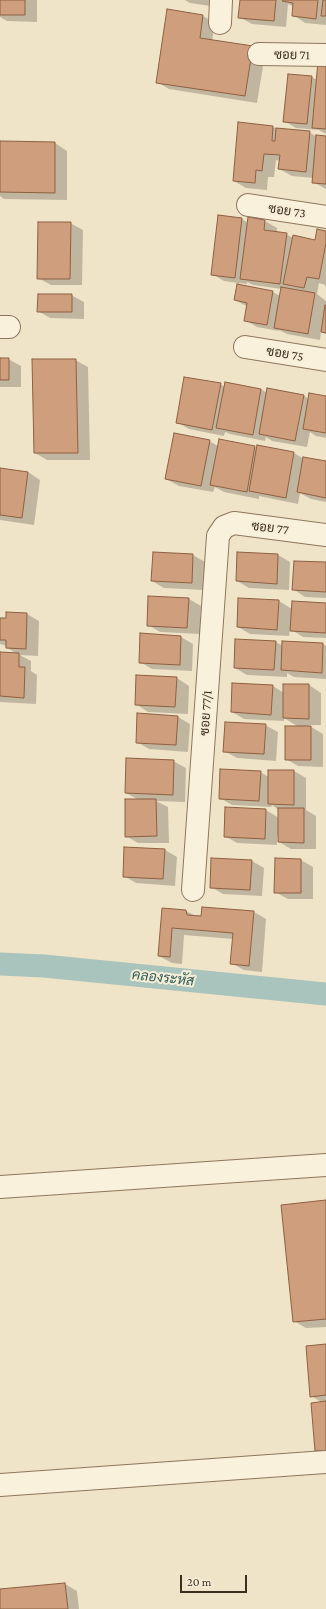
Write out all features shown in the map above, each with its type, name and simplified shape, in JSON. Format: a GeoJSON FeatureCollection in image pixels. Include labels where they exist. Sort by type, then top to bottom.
{"type":"FeatureCollection","features":[{"type":"Feature","properties":{"kind":"street"},"geometry":{"type":"LineString","coordinates":[[220,23],[221,0]]}},
{"type":"Feature","properties":{"kind":"street","name":"ซอย 71"},"geometry":{"type":"LineString","coordinates":[[259,54],[326,55]]}},
{"type":"Feature","properties":{"kind":"street","name":"ซอย 73"},"geometry":{"type":"LineString","coordinates":[[248,205],[326,217]]}},
{"type":"Feature","properties":{"kind":"street","name":"ซอย 75"},"geometry":{"type":"LineString","coordinates":[[245,347],[326,360]]}},
{"type":"Feature","properties":{"kind":"street","name":"ซอย 77"},"geometry":{"type":"LineString","coordinates":[[218,536],[224,527],[234,523],[326,535]]}},
{"type":"Feature","properties":{"kind":"street","name":"ซอย 77/1"},"geometry":{"type":"LineString","coordinates":[[193,890],[218,536]]}},
{"type":"Feature","properties":{"kind":"street"},"geometry":{"type":"LineString","coordinates":[[0,1187],[326,1165]]}},
{"type":"Feature","properties":{"kind":"street"},"geometry":{"type":"LineString","coordinates":[[0,1485],[326,1462]]}},
{"type":"Feature","properties":{"kind":"building"},"geometry":{"type":"Polygon","coordinates":[[[0,0],[25,0],[25,15],[0,15],[0,0]]]}},
{"type":"Feature","properties":{"kind":"building"},"geometry":{"type":"Polygon","coordinates":[[[240,0],[276,0],[274,21],[238,18],[240,0]]]}},
{"type":"Feature","properties":{"kind":"building"},"geometry":{"type":"Polygon","coordinates":[[[318,0],[316,19],[292,16],[293,3],[282,1],[318,0]]]}},
{"type":"Feature","properties":{"kind":"building"},"geometry":{"type":"Polygon","coordinates":[[[323,0],[326,0],[326,16],[321,16],[323,0]]]}},
{"type":"Feature","properties":{"kind":"building"},"geometry":{"type":"Polygon","coordinates":[[[167,9],[203,15],[200,38],[253,46],[245,96],[156,83],[167,9]]]}},
{"type":"Feature","properties":{"kind":"building"},"geometry":{"type":"Polygon","coordinates":[[[318,61],[326,62],[326,129],[312,128],[318,61]]]}},
{"type":"Feature","properties":{"kind":"building"},"geometry":{"type":"Polygon","coordinates":[[[288,74],[312,76],[307,124],[283,122],[288,74]]]}},
{"type":"Feature","properties":{"kind":"building"},"geometry":{"type":"Polygon","coordinates":[[[238,122],[273,126],[272,141],[275,141],[276,128],[310,131],[306,172],[278,169],[280,155],[264,154],[262,171],[256,170],[255,183],[233,181],[238,122]]]}},
{"type":"Feature","properties":{"kind":"building"},"geometry":{"type":"Polygon","coordinates":[[[316,135],[326,136],[326,184],[312,183],[316,135]]]}},
{"type":"Feature","properties":{"kind":"building"},"geometry":{"type":"Polygon","coordinates":[[[0,141],[55,142],[55,193],[0,192],[0,141]]]}},
{"type":"Feature","properties":{"kind":"building"},"geometry":{"type":"Polygon","coordinates":[[[218,215],[242,218],[235,278],[211,275],[218,215]]]}},
{"type":"Feature","properties":{"kind":"building"},"geometry":{"type":"Polygon","coordinates":[[[248,217],[265,220],[264,230],[287,233],[280,284],[240,279],[248,217]]]}},
{"type":"Feature","properties":{"kind":"building"},"geometry":{"type":"Polygon","coordinates":[[[38,222],[71,222],[70,279],[37,279],[38,222]]]}},
{"type":"Feature","properties":{"kind":"building"},"geometry":{"type":"Polygon","coordinates":[[[317,229],[326,231],[326,243],[319,279],[307,277],[304,288],[283,284],[293,235],[315,240],[317,229]]]}},
{"type":"Feature","properties":{"kind":"building"},"geometry":{"type":"Polygon","coordinates":[[[237,284],[273,291],[267,325],[244,321],[247,303],[234,300],[237,284]]]}},
{"type":"Feature","properties":{"kind":"building"},"geometry":{"type":"Polygon","coordinates":[[[281,287],[315,293],[308,334],[274,328],[281,287]]]}},
{"type":"Feature","properties":{"kind":"building"},"geometry":{"type":"Polygon","coordinates":[[[38,294],[72,294],[72,312],[37,312],[38,294]]]}},
{"type":"Feature","properties":{"kind":"building"},"geometry":{"type":"Polygon","coordinates":[[[325,305],[326,306],[326,333],[321,332],[325,305]]]}},
{"type":"Feature","properties":{"kind":"building"},"geometry":{"type":"Polygon","coordinates":[[[0,358],[9,358],[9,380],[0,380],[0,358]]]}},
{"type":"Feature","properties":{"kind":"building"},"geometry":{"type":"Polygon","coordinates":[[[32,359],[76,359],[78,453],[34,453],[32,359]]]}},
{"type":"Feature","properties":{"kind":"building"},"geometry":{"type":"Polygon","coordinates":[[[184,377],[221,383],[212,430],[176,423],[184,377]]]}},
{"type":"Feature","properties":{"kind":"building"},"geometry":{"type":"Polygon","coordinates":[[[225,382],[261,389],[253,435],[216,428],[225,382]]]}},
{"type":"Feature","properties":{"kind":"building"},"geometry":{"type":"Polygon","coordinates":[[[267,388],[304,395],[295,441],[259,434],[267,388]]]}},
{"type":"Feature","properties":{"kind":"building"},"geometry":{"type":"Polygon","coordinates":[[[309,393],[326,396],[326,433],[303,429],[309,393]]]}},
{"type":"Feature","properties":{"kind":"building"},"geometry":{"type":"Polygon","coordinates":[[[174,433],[210,440],[201,486],[165,479],[174,433]]]}},
{"type":"Feature","properties":{"kind":"building"},"geometry":{"type":"Polygon","coordinates":[[[219,439],[255,446],[247,492],[210,485],[219,439]]]}},
{"type":"Feature","properties":{"kind":"building"},"geometry":{"type":"Polygon","coordinates":[[[257,445],[294,452],[286,498],[249,491],[257,445]]]}},
{"type":"Feature","properties":{"kind":"building"},"geometry":{"type":"Polygon","coordinates":[[[303,457],[326,461],[326,498],[297,492],[303,457]]]}},
{"type":"Feature","properties":{"kind":"building"},"geometry":{"type":"Polygon","coordinates":[[[0,468],[28,472],[22,518],[0,515],[0,468]]]}},
{"type":"Feature","properties":{"kind":"building"},"geometry":{"type":"Polygon","coordinates":[[[153,552],[193,554],[192,583],[151,581],[153,552]]]}},
{"type":"Feature","properties":{"kind":"building"},"geometry":{"type":"Polygon","coordinates":[[[237,552],[278,554],[277,584],[236,581],[237,552]]]}},
{"type":"Feature","properties":{"kind":"building"},"geometry":{"type":"Polygon","coordinates":[[[294,561],[326,562],[326,592],[292,590],[294,561]]]}},
{"type":"Feature","properties":{"kind":"building"},"geometry":{"type":"Polygon","coordinates":[[[148,596],[189,598],[187,628],[147,626],[148,596]]]}},
{"type":"Feature","properties":{"kind":"building"},"geometry":{"type":"Polygon","coordinates":[[[238,598],[279,600],[277,630],[237,627],[238,598]]]}},
{"type":"Feature","properties":{"kind":"building"},"geometry":{"type":"Polygon","coordinates":[[[292,601],[326,603],[326,633],[290,631],[292,601]]]}},
{"type":"Feature","properties":{"kind":"building"},"geometry":{"type":"Polygon","coordinates":[[[6,612],[27,613],[26,649],[6,648],[6,640],[0,640],[0,618],[6,618],[6,612]]]}},
{"type":"Feature","properties":{"kind":"building"},"geometry":{"type":"Polygon","coordinates":[[[140,633],[181,636],[180,665],[139,663],[140,633]]]}},
{"type":"Feature","properties":{"kind":"building"},"geometry":{"type":"Polygon","coordinates":[[[235,639],[276,641],[274,670],[234,668],[235,639]]]}},
{"type":"Feature","properties":{"kind":"building"},"geometry":{"type":"Polygon","coordinates":[[[282,641],[323,643],[322,673],[281,670],[282,641]]]}},
{"type":"Feature","properties":{"kind":"building"},"geometry":{"type":"Polygon","coordinates":[[[0,652],[19,653],[19,667],[25,667],[24,698],[0,696],[0,652]]]}},
{"type":"Feature","properties":{"kind":"building"},"geometry":{"type":"Polygon","coordinates":[[[136,675],[177,677],[175,707],[135,705],[136,675]]]}},
{"type":"Feature","properties":{"kind":"building"},"geometry":{"type":"Polygon","coordinates":[[[232,683],[273,685],[271,715],[231,712],[232,683]]]}},
{"type":"Feature","properties":{"kind":"building"},"geometry":{"type":"Polygon","coordinates":[[[283,684],[309,684],[309,719],[283,718],[283,684]]]}},
{"type":"Feature","properties":{"kind":"building"},"geometry":{"type":"Polygon","coordinates":[[[137,713],[178,716],[176,745],[136,743],[137,713]]]}},
{"type":"Feature","properties":{"kind":"building"},"geometry":{"type":"Polygon","coordinates":[[[225,722],[266,724],[264,754],[223,752],[225,722]]]}},
{"type":"Feature","properties":{"kind":"building"},"geometry":{"type":"Polygon","coordinates":[[[285,726],[311,726],[311,760],[285,760],[285,726]]]}},
{"type":"Feature","properties":{"kind":"building"},"geometry":{"type":"Polygon","coordinates":[[[126,758],[174,760],[173,795],[125,793],[126,758]]]}},
{"type":"Feature","properties":{"kind":"building"},"geometry":{"type":"Polygon","coordinates":[[[220,769],[261,771],[259,801],[219,799],[220,769]]]}},
{"type":"Feature","properties":{"kind":"building"},"geometry":{"type":"Polygon","coordinates":[[[268,770],[294,770],[294,805],[268,804],[268,770]]]}},
{"type":"Feature","properties":{"kind":"building"},"geometry":{"type":"Polygon","coordinates":[[[125,799],[156,799],[157,836],[125,837],[125,799]]]}},
{"type":"Feature","properties":{"kind":"building"},"geometry":{"type":"Polygon","coordinates":[[[225,807],[266,809],[265,839],[224,837],[225,807]]]}},
{"type":"Feature","properties":{"kind":"building"},"geometry":{"type":"Polygon","coordinates":[[[278,808],[304,808],[304,843],[278,842],[278,808]]]}},
{"type":"Feature","properties":{"kind":"building"},"geometry":{"type":"Polygon","coordinates":[[[124,847],[165,849],[163,879],[123,877],[124,847]]]}},
{"type":"Feature","properties":{"kind":"building"},"geometry":{"type":"Polygon","coordinates":[[[211,858],[252,860],[250,890],[210,888],[211,858]]]}},
{"type":"Feature","properties":{"kind":"building"},"geometry":{"type":"Polygon","coordinates":[[[275,858],[301,859],[301,893],[274,893],[275,858]]]}},
{"type":"Feature","properties":{"kind":"building"},"geometry":{"type":"Polygon","coordinates":[[[202,907],[254,911],[249,966],[230,964],[233,933],[172,928],[170,957],[158,956],[162,908],[186,910],[187,915],[201,916],[202,907]]]}},
{"type":"Feature","properties":{"kind":"building"},"geometry":{"type":"Polygon","coordinates":[[[326,1200],[326,1319],[293,1322],[281,1205],[326,1200]]]}},
{"type":"Feature","properties":{"kind":"building"},"geometry":{"type":"Polygon","coordinates":[[[326,1344],[326,1395],[310,1397],[306,1346],[326,1344]]]}},
{"type":"Feature","properties":{"kind":"building"},"geometry":{"type":"Polygon","coordinates":[[[326,1401],[326,1451],[315,1451],[311,1403],[326,1401]]]}},
{"type":"Feature","properties":{"kind":"building"},"geometry":{"type":"Polygon","coordinates":[[[65,1583],[68,1609],[0,1609],[0,1589],[65,1583]]]}},
{"type":"Feature","properties":{"kind":"waterway","name":"คลองระหัส"},"geometry":{"type":"LineString","coordinates":[[0,964],[44,966],[326,994]]}}]}
